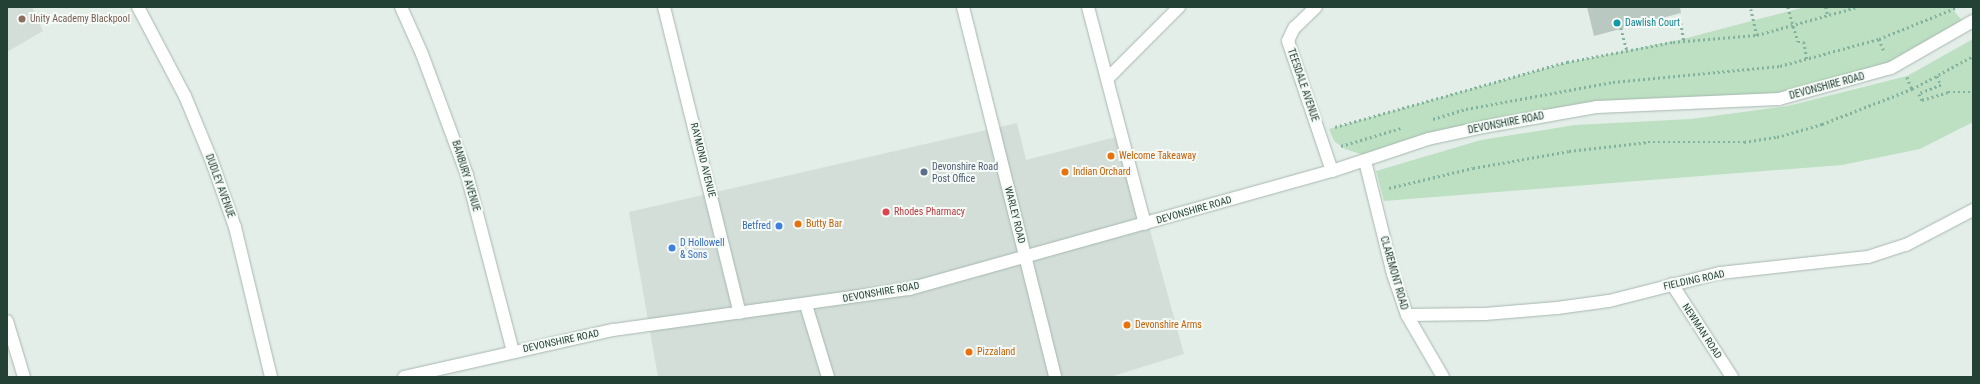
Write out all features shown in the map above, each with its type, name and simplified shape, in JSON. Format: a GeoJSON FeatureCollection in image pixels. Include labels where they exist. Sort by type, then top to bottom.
{"type":"FeatureCollection","features":[{"type":"Feature","properties":{"kind":"street","name":"DUDLEY AVENUE"},"geometry":{"type":"LineString","coordinates":[[138,7],[185,96],[211,159],[235,227],[271,377]]}},
{"type":"Feature","properties":{"kind":"street","name":"BANBURY AVENUE"},"geometry":{"type":"LineString","coordinates":[[401,7],[422,54],[467,175],[513,351]]}},
{"type":"Feature","properties":{"kind":"street","name":"RAYMOND AVENUE"},"geometry":{"type":"LineString","coordinates":[[664,7],[740,313]]}},
{"type":"Feature","properties":{"kind":"street","name":"WARLEY ROAD"},"geometry":{"type":"LineString","coordinates":[[963,7],[1055,377]]}},
{"type":"Feature","properties":{"kind":"street"},"geometry":{"type":"LineString","coordinates":[[1088,7],[1145,224]]}},
{"type":"Feature","properties":{"kind":"street"},"geometry":{"type":"LineString","coordinates":[[1107,79],[1179,7]]}},
{"type":"Feature","properties":{"kind":"street","name":"TEESDALE AVENUE"},"geometry":{"type":"LineString","coordinates":[[1316,7],[1294,28],[1288,41],[1332,171]]}},
{"type":"Feature","properties":{"kind":"street","name":"DEVONSHIRE ROAD"},"geometry":{"type":"LineString","coordinates":[[404,377],[513,351],[642,325],[806,305],[909,289],[1026,258],[1332,171],[1428,140],[1571,111],[1779,99],[1891,68],[1973,21]]}},
{"type":"Feature","properties":{"kind":"street","name":"CLAREMONT ROAD"},"geometry":{"type":"LineString","coordinates":[[1365,161],[1393,274],[1406,315],[1443,377]]}},
{"type":"Feature","properties":{"kind":"street","name":"FIELDING ROAD"},"geometry":{"type":"LineString","coordinates":[[1406,315],[1485,314],[1557,308],[1609,301],[1720,273],[1868,257],[1906,245],[1973,210]]}},
{"type":"Feature","properties":{"kind":"street","name":"NEWMAN ROAD"},"geometry":{"type":"LineString","coordinates":[[1672,284],[1732,377]]}},
{"type":"Feature","properties":{"kind":"street"},"geometry":{"type":"LineString","coordinates":[[806,305],[828,377]]}},
{"type":"Feature","properties":{"kind":"street"},"geometry":{"type":"LineString","coordinates":[[7,322],[24,377]]}},
{"type":"Feature","properties":{"kind":"path"},"geometry":{"type":"LineString","coordinates":[[1788,7],[1798,42],[1804,42],[1807,59]]}},
{"type":"Feature","properties":{"kind":"path"},"geometry":{"type":"LineString","coordinates":[[1826,7],[1828,16]]}},
{"type":"Feature","properties":{"kind":"path"},"geometry":{"type":"LineString","coordinates":[[1319,132],[1561,64],[1627,50],[1684,41],[1757,35],[1794,26],[1857,7]]}},
{"type":"Feature","properties":{"kind":"path"},"geometry":{"type":"LineString","coordinates":[[1696,74],[1749,70],[1807,59],[1920,25],[1958,7]]}},
{"type":"Feature","properties":{"kind":"path"},"geometry":{"type":"LineString","coordinates":[[1751,9],[1757,35]]}},
{"type":"Feature","properties":{"kind":"path"},"geometry":{"type":"LineString","coordinates":[[1680,18],[1684,41]]}},
{"type":"Feature","properties":{"kind":"path"},"geometry":{"type":"LineString","coordinates":[[1621,28],[1627,50]]}},
{"type":"Feature","properties":{"kind":"path"},"geometry":{"type":"LineString","coordinates":[[1373,192],[1473,168],[1569,151],[1648,142],[1744,142],[1777,137],[1822,124],[1912,89],[1973,56]]}},
{"type":"Feature","properties":{"kind":"path"},"geometry":{"type":"LineString","coordinates":[[1937,76],[1941,85],[1919,94],[1922,100],[1948,92],[1973,92]]}},
{"type":"Feature","properties":{"kind":"shaded area","name":"Unity Academy Blackpool"},"geometry":{"type":"Polygon","coordinates":[[[7,7],[32,7],[43,31],[7,52],[7,7]]]}},
{"type":"Feature","properties":{"kind":"shaded area"},"geometry":{"type":"Polygon","coordinates":[[[1017,123],[1026,160],[1124,135],[1184,354],[1110,377],[658,377],[629,212],[1017,123]]]}},
{"type":"Feature","properties":{"kind":"green space"},"geometry":{"type":"Polygon","coordinates":[[[1805,7],[1958,7],[1953,10],[1966,25],[1891,68],[1779,99],[1565,112],[1373,158],[1345,149],[1334,141],[1329,129],[1561,64],[1683,39],[1805,7]]]}},
{"type":"Feature","properties":{"kind":"green space"},"geometry":{"type":"Polygon","coordinates":[[[1973,39],[1973,122],[1920,149],[1842,165],[1384,201],[1376,171],[1481,140],[1575,125],[1691,119],[1788,106],[1907,76],[1973,39]]]}},
{"type":"Feature","properties":{"kind":"building","name":"Dawlish Court"},"geometry":{"type":"Polygon","coordinates":[[[1587,7],[1680,7],[1681,13],[1594,36],[1587,7]]]}},
{"type":"Feature","properties":{"kind":"place","name":"Unity Academy Blackpool"},"geometry":{"type":"Point","coordinates":[22,19]}},
{"type":"Feature","properties":{"kind":"place","name":"Dawlish Court"},"geometry":{"type":"Point","coordinates":[1617,23]}},
{"type":"Feature","properties":{"kind":"place","name":"Welcome Takeaway"},"geometry":{"type":"Point","coordinates":[1111,156]}},
{"type":"Feature","properties":{"kind":"place","name":"Devonshire Road Post Office"},"geometry":{"type":"Point","coordinates":[924,172]}},
{"type":"Feature","properties":{"kind":"place","name":"Indian Orchard"},"geometry":{"type":"Point","coordinates":[1065,172]}},
{"type":"Feature","properties":{"kind":"place","name":"Rhodes Pharmacy"},"geometry":{"type":"Point","coordinates":[886,212]}},
{"type":"Feature","properties":{"kind":"place","name":"Butty Bar"},"geometry":{"type":"Point","coordinates":[798,224]}},
{"type":"Feature","properties":{"kind":"place","name":"Betfred"},"geometry":{"type":"Point","coordinates":[779,226]}},
{"type":"Feature","properties":{"kind":"place","name":"D Hollowell & Sons"},"geometry":{"type":"Point","coordinates":[672,248]}},
{"type":"Feature","properties":{"kind":"place","name":"Devonshire Arms"},"geometry":{"type":"Point","coordinates":[1127,325]}},
{"type":"Feature","properties":{"kind":"place","name":"Pizzaland"},"geometry":{"type":"Point","coordinates":[969,352]}}]}
